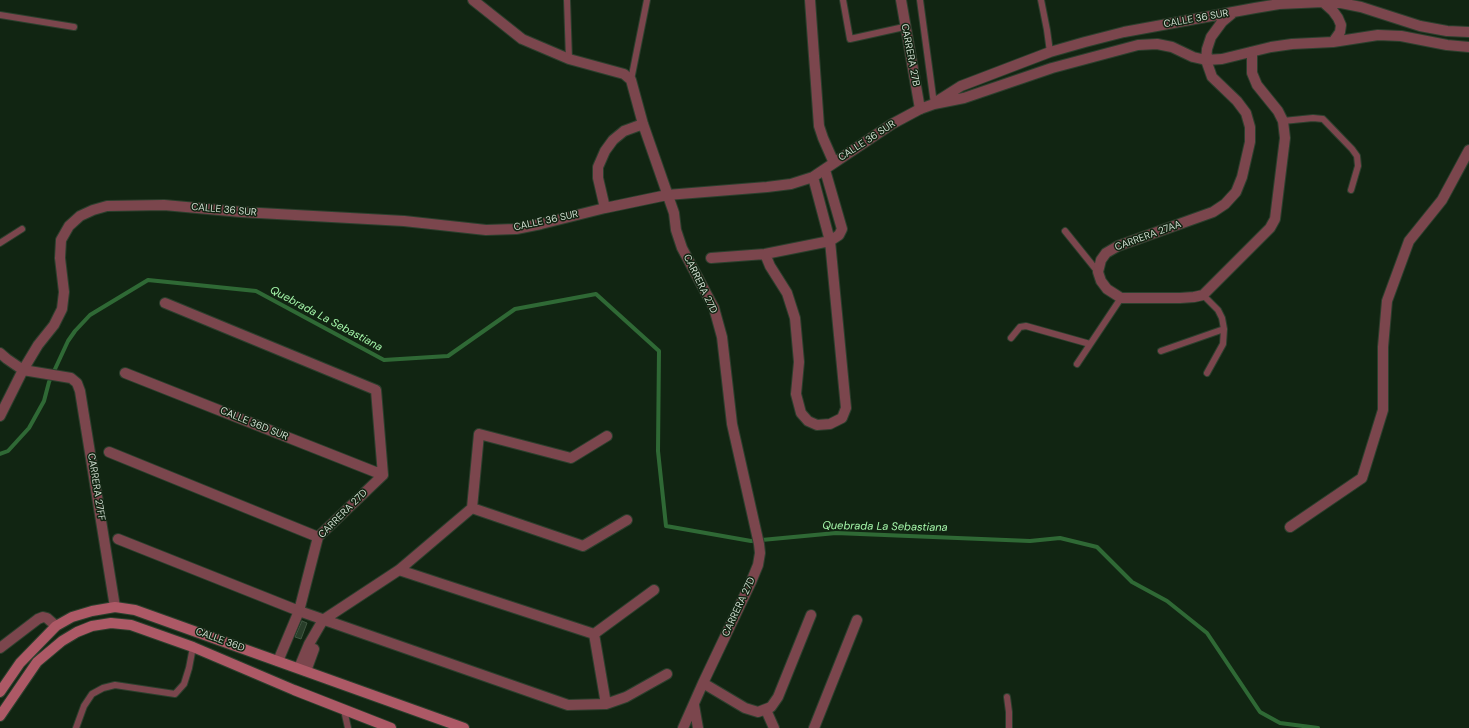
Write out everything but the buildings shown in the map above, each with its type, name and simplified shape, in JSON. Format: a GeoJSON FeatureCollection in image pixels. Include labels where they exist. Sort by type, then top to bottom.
{"type":"FeatureCollection","features":[{"type":"Feature","properties":{"kind":"main road","name":"CALLE 36D"},"geometry":{"type":"LineString","coordinates":[[0,692],[20,663],[56,626],[72,618],[92,611],[115,607],[135,610],[464,728]]}},
{"type":"Feature","properties":{"kind":"main road","name":"CALLE 36D"},"geometry":{"type":"LineString","coordinates":[[0,715],[37,662],[62,641],[77,632],[92,626],[111,623],[131,625],[193,646],[266,679],[391,728]]}},
{"type":"Feature","properties":{"kind":"street"},"geometry":{"type":"LineString","coordinates":[[473,0],[522,39],[568,59],[624,74],[631,80]]}},
{"type":"Feature","properties":{"kind":"street"},"geometry":{"type":"LineString","coordinates":[[810,0],[819,126],[834,163]]}},
{"type":"Feature","properties":{"kind":"street","name":"CARRERA 27B"},"geometry":{"type":"LineString","coordinates":[[901,0],[904,27],[920,109]]}},
{"type":"Feature","properties":{"kind":"street"},"geometry":{"type":"LineString","coordinates":[[1323,1],[1333,11],[1341,25],[1340,32],[1333,42]]}},
{"type":"Feature","properties":{"kind":"street","name":"CALLE 36 SUR"},"geometry":{"type":"LineString","coordinates":[[934,104],[961,86],[1050,52],[1124,32],[1234,12],[1254,4],[1323,1],[1361,7],[1420,26],[1447,31],[1469,32]]}},
{"type":"Feature","properties":{"kind":"street"},"geometry":{"type":"LineString","coordinates":[[1206,60],[1207,49],[1211,37],[1222,22],[1234,12]]}},
{"type":"Feature","properties":{"kind":"street","name":"CALLE 36 SUR"},"geometry":{"type":"LineString","coordinates":[[28,371],[38,345],[54,325],[62,309],[64,292],[60,258],[61,240],[69,226],[80,216],[107,206],[164,205],[241,212],[404,222],[486,230],[516,229],[667,195],[791,184],[813,177],[892,124],[920,109],[934,104],[964,98],[1052,68],[1138,45],[1157,44],[1172,47],[1193,57],[1206,60],[1222,59],[1292,44],[1333,42],[1378,35],[1401,36],[1447,45],[1469,47]]}},
{"type":"Feature","properties":{"kind":"street"},"geometry":{"type":"LineString","coordinates":[[1098,272],[1101,281],[1107,289],[1121,298],[1180,298],[1203,295],[1270,228],[1275,219],[1285,138],[1283,121],[1278,111],[1257,85],[1252,73],[1252,52]]}},
{"type":"Feature","properties":{"kind":"street","name":"CARRERA 27AA"},"geometry":{"type":"LineString","coordinates":[[1098,272],[1101,260],[1111,249],[1213,212],[1225,204],[1236,192],[1242,177],[1250,142],[1250,127],[1246,113],[1237,101],[1212,77],[1206,60]]}},
{"type":"Feature","properties":{"kind":"street","name":"CARRERA 27D"},"geometry":{"type":"LineString","coordinates":[[631,80],[643,124],[674,213],[676,230],[682,248],[714,308],[722,337],[732,424],[760,553],[758,565],[751,582],[683,728]]}},
{"type":"Feature","properties":{"kind":"street"},"geometry":{"type":"LineString","coordinates":[[605,208],[598,178],[598,168],[604,151],[613,140],[624,131],[643,124]]}},
{"type":"Feature","properties":{"kind":"street"},"geometry":{"type":"LineString","coordinates":[[1290,527],[1362,478],[1383,410],[1383,347],[1387,301],[1409,241],[1442,200],[1469,150]]}},
{"type":"Feature","properties":{"kind":"street"},"geometry":{"type":"LineString","coordinates":[[711,258],[765,254],[830,241],[840,235],[842,229],[825,170]]}},
{"type":"Feature","properties":{"kind":"street"},"geometry":{"type":"LineString","coordinates":[[765,254],[770,266],[787,293],[795,318],[799,362],[796,394],[801,413],[808,422],[818,425],[830,424],[842,418],[846,408],[830,241],[813,177]]}},
{"type":"Feature","properties":{"kind":"street"},"geometry":{"type":"LineString","coordinates":[[165,303],[376,390],[383,475]]}},
{"type":"Feature","properties":{"kind":"street"},"geometry":{"type":"LineString","coordinates":[[0,353],[7,359],[28,371],[0,416]]}},
{"type":"Feature","properties":{"kind":"street","name":"CARRERA 27FF"},"geometry":{"type":"LineString","coordinates":[[28,371],[71,378],[77,384],[80,391],[115,607]]}},
{"type":"Feature","properties":{"kind":"street","name":"CALLE 36D SUR"},"geometry":{"type":"LineString","coordinates":[[125,373],[383,475]]}},
{"type":"Feature","properties":{"kind":"street"},"geometry":{"type":"LineString","coordinates":[[302,670],[323,620],[399,570],[472,508],[479,434],[571,458],[607,436]]}},
{"type":"Feature","properties":{"kind":"street"},"geometry":{"type":"LineString","coordinates":[[109,452],[318,537]]}},
{"type":"Feature","properties":{"kind":"street","name":"CARRERA 27D"},"geometry":{"type":"LineString","coordinates":[[278,661],[299,611],[318,537],[383,475]]}},
{"type":"Feature","properties":{"kind":"street"},"geometry":{"type":"LineString","coordinates":[[472,508],[583,546],[627,520]]}},
{"type":"Feature","properties":{"kind":"street"},"geometry":{"type":"LineString","coordinates":[[118,539],[323,620],[568,705],[606,704],[626,697],[667,674]]}},
{"type":"Feature","properties":{"kind":"street"},"geometry":{"type":"LineString","coordinates":[[399,570],[594,634]]}},
{"type":"Feature","properties":{"kind":"street"},"geometry":{"type":"LineString","coordinates":[[594,634],[654,590]]}},
{"type":"Feature","properties":{"kind":"street"},"geometry":{"type":"LineString","coordinates":[[703,683],[745,708],[758,712],[770,708],[778,697],[811,615]]}},
{"type":"Feature","properties":{"kind":"street"},"geometry":{"type":"LineString","coordinates":[[0,648],[38,619],[43,617],[47,618],[56,626]]}},
{"type":"Feature","properties":{"kind":"street"},"geometry":{"type":"LineString","coordinates":[[814,728],[857,620]]}},
{"type":"Feature","properties":{"kind":"street"},"geometry":{"type":"LineString","coordinates":[[594,634],[606,704]]}},
{"type":"Feature","properties":{"kind":"street"},"geometry":{"type":"LineString","coordinates":[[694,705],[698,728]]}},
{"type":"Feature","properties":{"kind":"street"},"geometry":{"type":"LineString","coordinates":[[766,710],[774,728]]}},
{"type":"Feature","properties":{"kind":"lane"},"geometry":{"type":"LineString","coordinates":[[567,0],[568,59]]}},
{"type":"Feature","properties":{"kind":"lane"},"geometry":{"type":"LineString","coordinates":[[631,80],[647,0]]}},
{"type":"Feature","properties":{"kind":"lane"},"geometry":{"type":"LineString","coordinates":[[843,0],[850,39],[904,27]]}},
{"type":"Feature","properties":{"kind":"lane"},"geometry":{"type":"LineString","coordinates":[[920,0],[934,104]]}},
{"type":"Feature","properties":{"kind":"lane"},"geometry":{"type":"LineString","coordinates":[[1042,0],[1048,30],[1050,52]]}},
{"type":"Feature","properties":{"kind":"lane"},"geometry":{"type":"LineString","coordinates":[[0,15],[74,27]]}},
{"type":"Feature","properties":{"kind":"lane"},"geometry":{"type":"LineString","coordinates":[[1283,121],[1314,118],[1323,119],[1357,156],[1358,166],[1351,190]]}},
{"type":"Feature","properties":{"kind":"lane"},"geometry":{"type":"LineString","coordinates":[[0,243],[22,229]]}},
{"type":"Feature","properties":{"kind":"lane"},"geometry":{"type":"LineString","coordinates":[[1065,231],[1098,272]]}},
{"type":"Feature","properties":{"kind":"lane"},"geometry":{"type":"LineString","coordinates":[[1203,295],[1218,310],[1222,318],[1224,329],[1223,344],[1207,373]]}},
{"type":"Feature","properties":{"kind":"lane"},"geometry":{"type":"LineString","coordinates":[[1077,364],[1121,298]]}},
{"type":"Feature","properties":{"kind":"lane"},"geometry":{"type":"LineString","coordinates":[[1011,338],[1020,327],[1026,326],[1090,344]]}},
{"type":"Feature","properties":{"kind":"lane"},"geometry":{"type":"LineString","coordinates":[[1161,351],[1224,329]]}},
{"type":"Feature","properties":{"kind":"lane"},"geometry":{"type":"LineString","coordinates":[[76,728],[84,706],[92,694],[104,688],[115,685],[176,694],[184,684],[193,646]]}},
{"type":"Feature","properties":{"kind":"lane"},"geometry":{"type":"LineString","coordinates":[[1006,697],[1009,712],[1009,728]]}},
{"type":"Feature","properties":{"kind":"lane"},"geometry":{"type":"LineString","coordinates":[[344,710],[348,728]]}},
{"type":"Feature","properties":{"kind":"waterway","name":"Quebrada La Sebastiana"},"geometry":{"type":"LineString","coordinates":[[0,454],[8,451],[29,428],[44,401],[49,382],[68,341],[75,331],[90,315],[148,280],[256,291],[384,360],[448,356],[515,309],[596,294],[659,351],[658,451],[666,526],[751,541],[836,533],[1030,541],[1060,538],[1097,547],[1132,582],[1167,601],[1207,633],[1260,712],[1280,723],[1318,728]]}}]}
